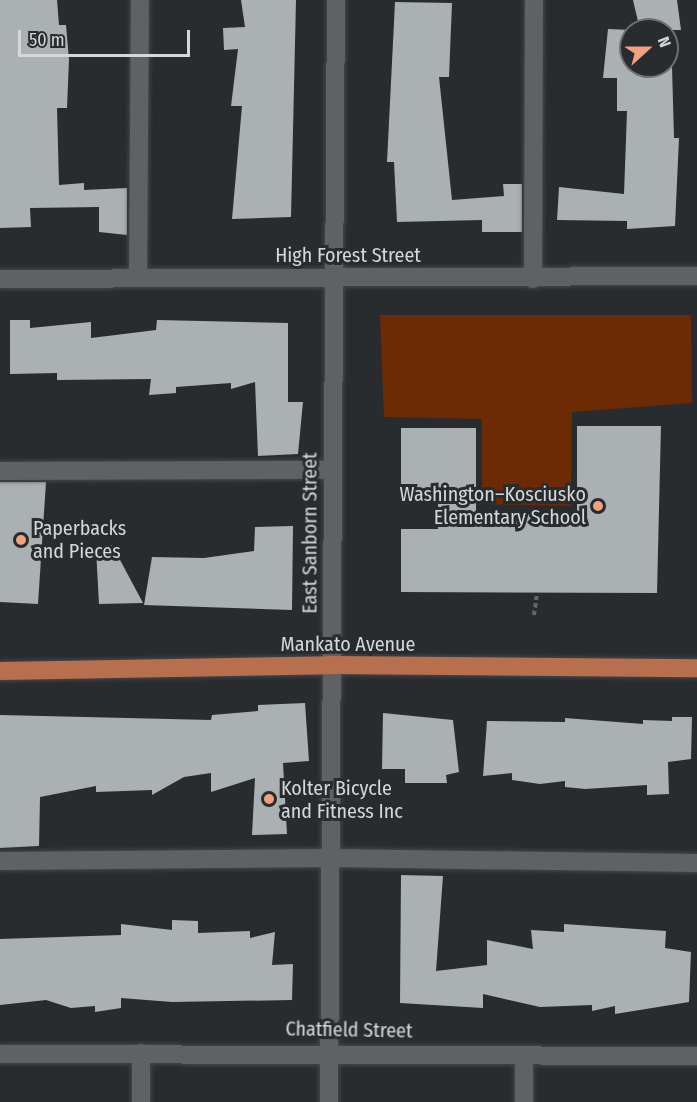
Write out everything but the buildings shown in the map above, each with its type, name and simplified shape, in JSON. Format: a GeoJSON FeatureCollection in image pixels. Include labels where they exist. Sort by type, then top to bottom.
{"type":"FeatureCollection","features":[{"type":"Feature","properties":{"kind":"main road","name":"Mankato Avenue"},"geometry":{"type":"LineString","coordinates":[[0,671],[332,665],[697,668]]}},
{"type":"Feature","properties":{"kind":"street"},"geometry":{"type":"LineString","coordinates":[[138,278],[140,0]]}},
{"type":"Feature","properties":{"kind":"street","name":"East Sanborn Street"},"geometry":{"type":"LineString","coordinates":[[329,1102],[336,0]]}},
{"type":"Feature","properties":{"kind":"street"},"geometry":{"type":"LineString","coordinates":[[533,279],[534,0]]}},
{"type":"Feature","properties":{"kind":"street","name":"High Forest Street"},"geometry":{"type":"LineString","coordinates":[[0,279],[533,279],[697,276]]}},
{"type":"Feature","properties":{"kind":"street"},"geometry":{"type":"LineString","coordinates":[[0,471],[333,470]]}},
{"type":"Feature","properties":{"kind":"street"},"geometry":{"type":"LineString","coordinates":[[0,861],[331,858],[697,863]]}},
{"type":"Feature","properties":{"kind":"street","name":"Chatfield Street"},"geometry":{"type":"LineString","coordinates":[[0,1054],[329,1052],[697,1056]]}},
{"type":"Feature","properties":{"kind":"street"},"geometry":{"type":"LineString","coordinates":[[141,1053],[141,1102]]}},
{"type":"Feature","properties":{"kind":"street"},"geometry":{"type":"LineString","coordinates":[[524,1055],[524,1102]]}},
{"type":"Feature","properties":{"kind":"path"},"geometry":{"type":"LineString","coordinates":[[534,615],[537,593]]}},
{"type":"Feature","properties":{"kind":"shaded area"},"geometry":{"type":"Polygon","coordinates":[[[380,315],[691,315],[692,403],[572,412],[571,506],[482,504],[482,419],[384,417],[380,315]]]}},
{"type":"Feature","properties":{"kind":"place","name":"Washington–Kosciusko Elementary School"},"geometry":{"type":"Point","coordinates":[598,506]}},
{"type":"Feature","properties":{"kind":"place","name":"Paperbacks and Pieces"},"geometry":{"type":"Point","coordinates":[21,540]}},
{"type":"Feature","properties":{"kind":"place","name":"Kolter Bicycle and Fitness Inc"},"geometry":{"type":"Point","coordinates":[269,799]}}]}
